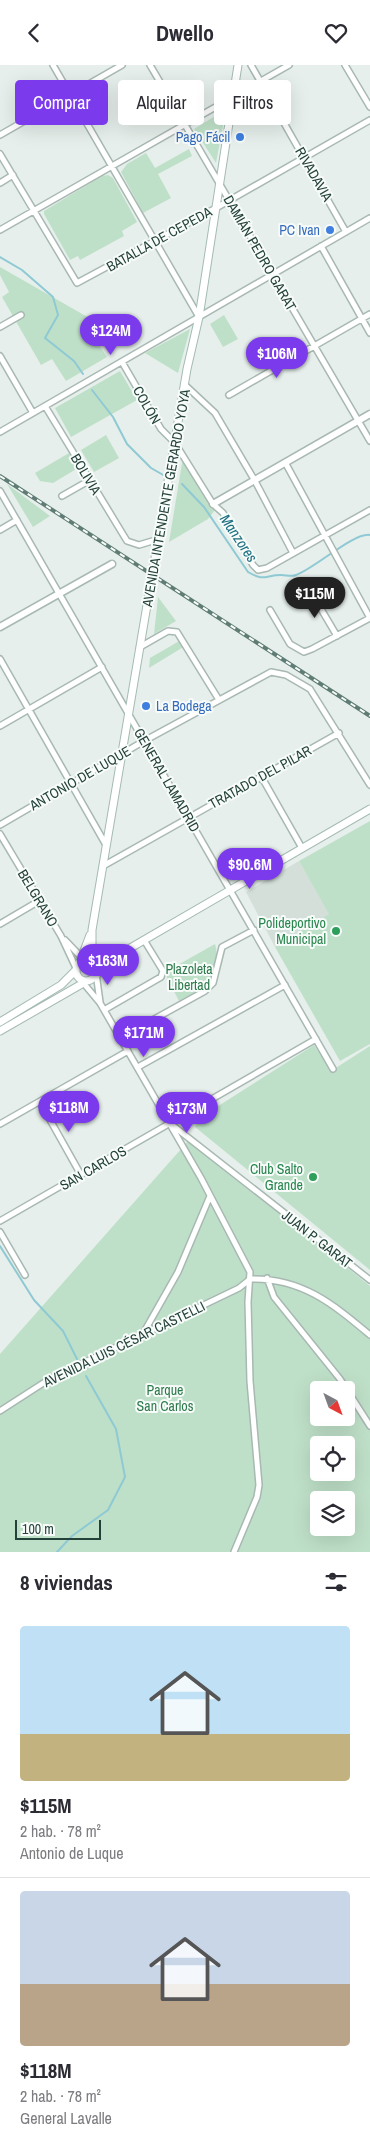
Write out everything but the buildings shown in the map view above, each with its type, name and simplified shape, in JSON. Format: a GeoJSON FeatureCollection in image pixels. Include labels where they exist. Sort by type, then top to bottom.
{"type":"FeatureCollection","features":[{"type":"Feature","properties":{"kind":"main road","name":"AVENIDA INTENDENTE GERARDO YOYA"},"geometry":{"type":"LineString","coordinates":[[236,80],[238,65]]}},
{"type":"Feature","properties":{"kind":"main road","name":"AVENIDA INTENDENTE GERARDO YOYA"},"geometry":{"type":"LineString","coordinates":[[83,963],[92,930],[158,539],[199,317],[229,125]]}},
{"type":"Feature","properties":{"kind":"main road"},"geometry":{"type":"LineString","coordinates":[[0,1031],[89,978],[120,954],[370,809]]}},
{"type":"Feature","properties":{"kind":"main road"},"geometry":{"type":"LineString","coordinates":[[0,1022],[61,985],[83,963],[120,954]]}},
{"type":"Feature","properties":{"kind":"main road"},"geometry":{"type":"LineString","coordinates":[[83,963],[89,978]]}},
{"type":"Feature","properties":{"kind":"main road"},"geometry":{"type":"LineString","coordinates":[[83,963],[89,978]]}},
{"type":"Feature","properties":{"kind":"street"},"geometry":{"type":"LineString","coordinates":[[53,65],[62,80]]}},
{"type":"Feature","properties":{"kind":"street"},"geometry":{"type":"LineString","coordinates":[[96,80],[122,65]]}},
{"type":"Feature","properties":{"kind":"street","name":"DAMIÁN PEDRO GARAT"},"geometry":{"type":"LineString","coordinates":[[150,65],[159,80]]}},
{"type":"Feature","properties":{"kind":"street","name":"RIVADAVIA"},"geometry":{"type":"LineString","coordinates":[[251,65],[260,80]]}},
{"type":"Feature","properties":{"kind":"street"},"geometry":{"type":"LineString","coordinates":[[263,80],[289,65]]}},
{"type":"Feature","properties":{"kind":"street"},"geometry":{"type":"LineString","coordinates":[[345,65],[370,107]]}},
{"type":"Feature","properties":{"kind":"street","name":"BATALLA DE CEPEDA"},"geometry":{"type":"LineString","coordinates":[[34,211],[77,283],[216,208],[370,120]]}},
{"type":"Feature","properties":{"kind":"street"},"geometry":{"type":"LineString","coordinates":[[0,135],[18,125]]}},
{"type":"Feature","properties":{"kind":"street"},"geometry":{"type":"LineString","coordinates":[[88,125],[199,317]]}},
{"type":"Feature","properties":{"kind":"street"},"geometry":{"type":"LineString","coordinates":[[0,230],[183,125]]}},
{"type":"Feature","properties":{"kind":"street","name":"DAMIÁN PEDRO GARAT"},"geometry":{"type":"LineString","coordinates":[[186,125],[370,441]]}},
{"type":"Feature","properties":{"kind":"street","name":"RIVADAVIA"},"geometry":{"type":"LineString","coordinates":[[286,125],[346,232]]}},
{"type":"Feature","properties":{"kind":"street"},"geometry":{"type":"LineString","coordinates":[[0,154],[34,211]]}},
{"type":"Feature","properties":{"kind":"street"},"geometry":{"type":"LineString","coordinates":[[0,183],[12,175]]}},
{"type":"Feature","properties":{"kind":"street"},"geometry":{"type":"LineString","coordinates":[[0,432],[369,220]]}},
{"type":"Feature","properties":{"kind":"street"},"geometry":{"type":"LineString","coordinates":[[321,246],[370,333]]}},
{"type":"Feature","properties":{"kind":"street"},"geometry":{"type":"LineString","coordinates":[[1,324],[21,315]]}},
{"type":"Feature","properties":{"kind":"street"},"geometry":{"type":"LineString","coordinates":[[229,395],[370,315]]}},
{"type":"Feature","properties":{"kind":"street"},"geometry":{"type":"LineString","coordinates":[[0,356],[33,413]]}},
{"type":"Feature","properties":{"kind":"street","name":"COLÓN"},"geometry":{"type":"LineString","coordinates":[[122,361],[161,429],[175,443],[213,504],[223,513],[253,565],[258,570],[267,568],[293,553]]}},
{"type":"Feature","properties":{"kind":"street"},"geometry":{"type":"LineString","coordinates":[[185,385],[215,413],[255,481],[293,553],[370,510]]}},
{"type":"Feature","properties":{"kind":"street","name":"BOLIVIA"},"geometry":{"type":"LineString","coordinates":[[45,406],[127,541],[139,545],[158,539]]}},
{"type":"Feature","properties":{"kind":"street"},"geometry":{"type":"LineString","coordinates":[[213,504],[370,414]]}},
{"type":"Feature","properties":{"kind":"street"},"geometry":{"type":"LineString","coordinates":[[270,610],[290,644],[304,652],[370,618],[286,463]]}},
{"type":"Feature","properties":{"kind":"street"},"geometry":{"type":"LineString","coordinates":[[62,496],[90,480]]}},
{"type":"Feature","properties":{"kind":"street","name":"GENERAL LAMADRID"},"geometry":{"type":"LineString","coordinates":[[0,491],[333,1069]]}},
{"type":"Feature","properties":{"kind":"street"},"geometry":{"type":"LineString","coordinates":[[0,530],[17,521]]}},
{"type":"Feature","properties":{"kind":"street"},"geometry":{"type":"LineString","coordinates":[[0,627],[112,564]]}},
{"type":"Feature","properties":{"kind":"street"},"geometry":{"type":"LineString","coordinates":[[311,593],[337,636]]}},
{"type":"Feature","properties":{"kind":"street"},"geometry":{"type":"LineString","coordinates":[[140,647],[168,631],[177,632],[219,700]]}},
{"type":"Feature","properties":{"kind":"street"},"geometry":{"type":"LineString","coordinates":[[0,659],[106,845]]}},
{"type":"Feature","properties":{"kind":"street"},"geometry":{"type":"LineString","coordinates":[[0,725],[102,667]]}},
{"type":"Feature","properties":{"kind":"street","name":"ANTONIO DE LUQUE"},"geometry":{"type":"LineString","coordinates":[[0,825],[265,673],[286,675],[310,689],[338,733]]}},
{"type":"Feature","properties":{"kind":"street"},"geometry":{"type":"LineString","coordinates":[[338,733],[370,785]]}},
{"type":"Feature","properties":{"kind":"street","name":"TRATADO DEL PILAR"},"geometry":{"type":"LineString","coordinates":[[103,866],[338,733]]}},
{"type":"Feature","properties":{"kind":"street"},"geometry":{"type":"LineString","coordinates":[[261,776],[302,848]]}},
{"type":"Feature","properties":{"kind":"street","name":"BELGRANO"},"geometry":{"type":"LineString","coordinates":[[0,834],[61,936],[83,963]]}},
{"type":"Feature","properties":{"kind":"street"},"geometry":{"type":"LineString","coordinates":[[0,924],[39,901]]}},
{"type":"Feature","properties":{"kind":"street"},"geometry":{"type":"LineString","coordinates":[[120,1038],[205,991],[213,983],[222,947],[254,931]]}},
{"type":"Feature","properties":{"kind":"street","name":"BELGRANO"},"geometry":{"type":"LineString","coordinates":[[61,936],[83,963]]}},
{"type":"Feature","properties":{"kind":"street"},"geometry":{"type":"LineString","coordinates":[[104,1010],[161,977],[163,971],[144,940]]}},
{"type":"Feature","properties":{"kind":"street"},"geometry":{"type":"LineString","coordinates":[[89,978],[100,1003]]}},
{"type":"Feature","properties":{"kind":"street"},"geometry":{"type":"LineString","coordinates":[[89,978],[100,1003],[170,1123],[250,1271],[248,1302],[250,1381],[259,1485],[257,1497],[234,1552]]}},
{"type":"Feature","properties":{"kind":"street"},"geometry":{"type":"LineString","coordinates":[[138,1067],[285,985]]}},
{"type":"Feature","properties":{"kind":"street","name":"SAN CARLOS"},"geometry":{"type":"LineString","coordinates":[[0,1221],[316,1039]]}},
{"type":"Feature","properties":{"kind":"street"},"geometry":{"type":"LineString","coordinates":[[0,1124],[128,1051]]}},
{"type":"Feature","properties":{"kind":"street"},"geometry":{"type":"LineString","coordinates":[[40,1102],[81,1175]]}},
{"type":"Feature","properties":{"kind":"street","name":"JUAN P. GARAT"},"geometry":{"type":"LineString","coordinates":[[170,1123],[370,1281]]}},
{"type":"Feature","properties":{"kind":"street"},"geometry":{"type":"LineString","coordinates":[[144,1333],[178,1271],[210,1196]]}},
{"type":"Feature","properties":{"kind":"street"},"geometry":{"type":"LineString","coordinates":[[0,1232],[25,1275]]}},
{"type":"Feature","properties":{"kind":"street"},"geometry":{"type":"LineString","coordinates":[[249,1279],[267,1278],[306,1288],[317,1294],[370,1335]]}},
{"type":"Feature","properties":{"kind":"street"},"geometry":{"type":"LineString","coordinates":[[267,1278],[274,1297],[340,1379],[370,1426]]}},
{"type":"Feature","properties":{"kind":"street","name":"AVENIDA LUIS CÉSAR CASTELLI"},"geometry":{"type":"LineString","coordinates":[[0,1411],[48,1380],[239,1287],[249,1279]]}},
{"type":"Feature","properties":{"kind":"shaded area"},"geometry":{"type":"Polygon","coordinates":[[[299,861],[330,914],[275,947],[246,892],[299,861]]]}},
{"type":"Feature","properties":{"kind":"green space"},"geometry":{"type":"Polygon","coordinates":[[[214,117],[214,125],[223,125],[216,163],[194,129],[204,125],[204,123],[214,117]]]}},
{"type":"Feature","properties":{"kind":"green space"},"geometry":{"type":"Polygon","coordinates":[[[189,149],[192,156],[158,174],[171,198],[143,213],[121,172],[127,164],[146,153],[155,168],[189,149]]]}},
{"type":"Feature","properties":{"kind":"green space"},"geometry":{"type":"Polygon","coordinates":[[[108,175],[113,178],[137,222],[122,231],[124,236],[80,260],[78,256],[70,260],[44,211],[102,176],[108,175]]]}},
{"type":"Feature","properties":{"kind":"green space"},"geometry":{"type":"Polygon","coordinates":[[[0,267],[98,323],[91,333],[107,357],[66,381],[52,359],[41,365],[2,297],[9,292],[0,275],[0,267]]]}},
{"type":"Feature","properties":{"kind":"green space"},"geometry":{"type":"Polygon","coordinates":[[[224,315],[238,339],[223,347],[210,324],[224,315]]]}},
{"type":"Feature","properties":{"kind":"green space"},"geometry":{"type":"Polygon","coordinates":[[[190,329],[178,373],[145,353],[190,329]]]}},
{"type":"Feature","properties":{"kind":"green space"},"geometry":{"type":"Polygon","coordinates":[[[120,371],[137,400],[71,437],[55,408],[120,371]]]}},
{"type":"Feature","properties":{"kind":"green space"},"geometry":{"type":"Polygon","coordinates":[[[106,435],[119,458],[94,472],[81,450],[106,435]]]}},
{"type":"Feature","properties":{"kind":"green space"},"geometry":{"type":"Polygon","coordinates":[[[69,453],[78,468],[53,483],[40,481],[35,473],[69,453]]]}},
{"type":"Feature","properties":{"kind":"green space"},"geometry":{"type":"Polygon","coordinates":[[[183,457],[215,510],[208,519],[169,542],[183,457]]]}},
{"type":"Feature","properties":{"kind":"green space"},"geometry":{"type":"Polygon","coordinates":[[[7,484],[50,516],[33,527],[7,484]]]}},
{"type":"Feature","properties":{"kind":"green space"},"geometry":{"type":"Polygon","coordinates":[[[158,597],[176,621],[154,634],[158,597]]]}},
{"type":"Feature","properties":{"kind":"green space"},"geometry":{"type":"Polygon","coordinates":[[[181,640],[185,646],[149,668],[150,658],[181,640]]]}},
{"type":"Feature","properties":{"kind":"green space","name":"Polideportivo Municipal"},"geometry":{"type":"Polygon","coordinates":[[[370,821],[370,1044],[340,1061],[275,947],[329,914],[299,861],[370,821]]]}},
{"type":"Feature","properties":{"kind":"green space","name":"Plazoleta Libertad"},"geometry":{"type":"Polygon","coordinates":[[[215,944],[215,969],[211,984],[179,1001],[167,978],[167,971],[215,944]]]}},
{"type":"Feature","properties":{"kind":"green space","name":"Club Salto Grande"},"geometry":{"type":"Polygon","coordinates":[[[314,1045],[331,1071],[370,1046],[370,1270],[195,1127],[201,1117],[314,1045]]]}},
{"type":"Feature","properties":{"kind":"green space","name":"Parque San Carlos"},"geometry":{"type":"Polygon","coordinates":[[[189,1140],[370,1286],[370,1552],[0,1552],[0,1354],[189,1140]]]}},
{"type":"Feature","properties":{"kind":"waterway","name":"Manzores"},"geometry":{"type":"LineString","coordinates":[[0,257],[22,270],[53,297],[58,315],[45,338],[74,361],[83,374]]}},
{"type":"Feature","properties":{"kind":"waterway","name":"Manzores"},"geometry":{"type":"LineString","coordinates":[[92,390],[113,417],[127,444],[151,468],[165,476]]}},
{"type":"Feature","properties":{"kind":"waterway","name":"Manzores"},"geometry":{"type":"LineString","coordinates":[[182,484],[204,507],[248,572],[258,577],[296,575],[354,539],[370,535]]}},
{"type":"Feature","properties":{"kind":"waterway"},"geometry":{"type":"LineString","coordinates":[[0,1246],[34,1300],[63,1331],[77,1359]]}},
{"type":"Feature","properties":{"kind":"waterway"},"geometry":{"type":"LineString","coordinates":[[57,1552],[72,1536],[108,1510],[125,1477],[116,1429],[86,1376]]}},
{"type":"Feature","properties":{"kind":"railway"},"geometry":{"type":"LineString","coordinates":[[0,476],[370,716]]}},
{"type":"Feature","properties":{"kind":"place","name":"Pago Fácil"},"geometry":{"type":"Point","coordinates":[240,137]}},
{"type":"Feature","properties":{"kind":"place","name":"PC Ivan"},"geometry":{"type":"Point","coordinates":[330,230]}},
{"type":"Feature","properties":{"kind":"place","name":"La Bodega"},"geometry":{"type":"Point","coordinates":[146,706]}},
{"type":"Feature","properties":{"kind":"place","name":"Polideportivo Municipal"},"geometry":{"type":"Point","coordinates":[336,931]}},
{"type":"Feature","properties":{"kind":"place","name":"Club Salto Grande"},"geometry":{"type":"Point","coordinates":[313,1177]}}]}
